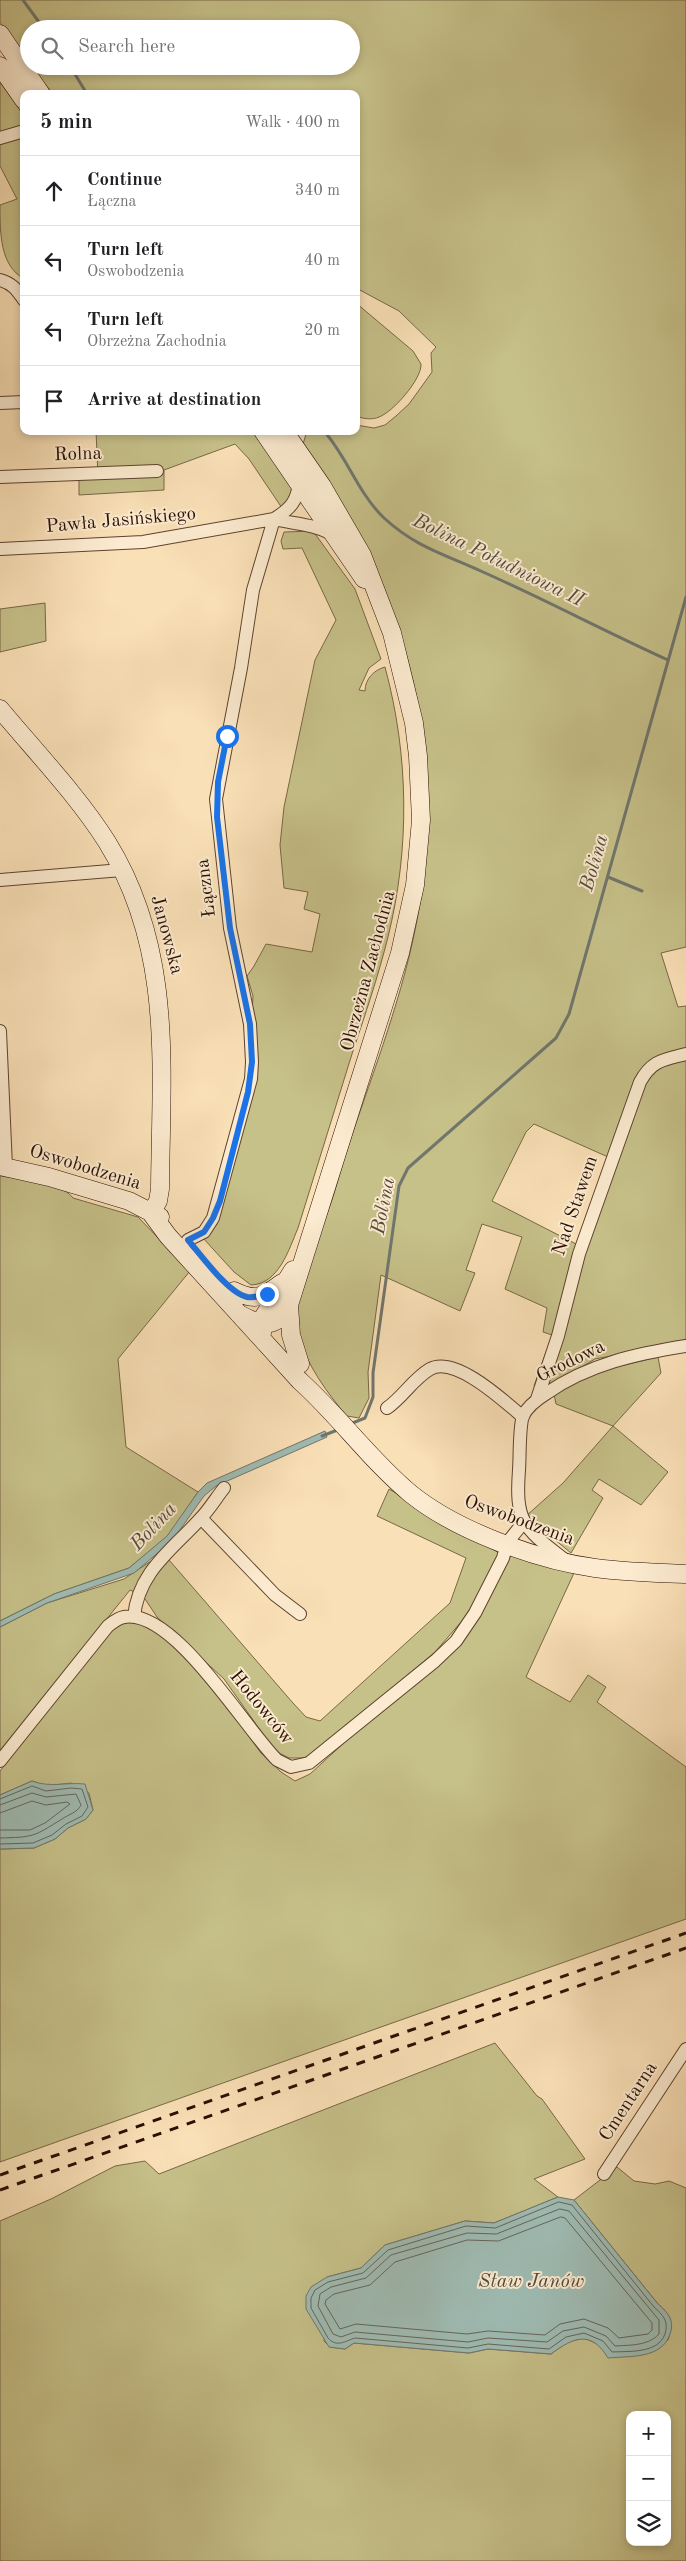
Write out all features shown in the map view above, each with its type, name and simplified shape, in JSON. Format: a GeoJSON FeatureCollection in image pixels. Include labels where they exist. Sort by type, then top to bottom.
{"type":"FeatureCollection","features":[{"type":"Feature","properties":{"kind":"street"},"geometry":{"type":"LineString","coordinates":[[0,34],[20,63]]}},
{"type":"Feature","properties":{"kind":"street"},"geometry":{"type":"LineString","coordinates":[[0,66],[20,94]]}},
{"type":"Feature","properties":{"kind":"street"},"geometry":{"type":"LineString","coordinates":[[28,75],[39,90]]}},
{"type":"Feature","properties":{"kind":"street"},"geometry":{"type":"LineString","coordinates":[[0,138],[20,132]]}},
{"type":"Feature","properties":{"kind":"street"},"geometry":{"type":"LineString","coordinates":[[0,280],[8,282],[20,295]]}},
{"type":"Feature","properties":{"kind":"street"},"geometry":{"type":"LineString","coordinates":[[0,403],[20,402]]}},
{"type":"Feature","properties":{"kind":"street","name":"Obrzeżna Zachodnia"},"geometry":{"type":"LineString","coordinates":[[266,435],[381,604]]}},
{"type":"Feature","properties":{"kind":"street","name":"Obrzeżna Zachodnia"},"geometry":{"type":"LineString","coordinates":[[287,435],[326,494],[362,555],[381,604],[403,671],[418,756],[420,820],[415,885],[392,985],[303,1255],[289,1305]]}},
{"type":"Feature","properties":{"kind":"street","name":"Rolna"},"geometry":{"type":"LineString","coordinates":[[0,477],[157,471]]}},
{"type":"Feature","properties":{"kind":"street","name":"Pawła Jasińskiego"},"geometry":{"type":"LineString","coordinates":[[274,519],[289,510],[298,498],[299,483]]}},
{"type":"Feature","properties":{"kind":"street","name":"Pawła Jasińskiego"},"geometry":{"type":"LineString","coordinates":[[0,549],[143,542],[274,519],[318,526],[334,536]]}},
{"type":"Feature","properties":{"kind":"street","name":"Łączna"},"geometry":{"type":"LineString","coordinates":[[188,1240],[204,1232],[213,1218],[248,1092],[252,1062],[250,1024],[230,928],[216,800],[235,702],[253,590],[274,519]]}},
{"type":"Feature","properties":{"kind":"street","name":"Janowska"},"geometry":{"type":"LineString","coordinates":[[0,709],[106,841],[132,889],[152,950],[158,989],[162,1095],[160,1189],[158,1201],[151,1212]]}},
{"type":"Feature","properties":{"kind":"street"},"geometry":{"type":"LineString","coordinates":[[0,880],[122,870]]}},
{"type":"Feature","properties":{"kind":"street"},"geometry":{"type":"LineString","coordinates":[[0,1030],[3,1166]]}},
{"type":"Feature","properties":{"kind":"street","name":"Nad Stawem"},"geometry":{"type":"LineString","coordinates":[[537,1399],[558,1336],[579,1254],[640,1082],[648,1067],[664,1059],[686,1054]]}},
{"type":"Feature","properties":{"kind":"street","name":"Oswobodzenia"},"geometry":{"type":"LineString","coordinates":[[3,1166],[129,1201],[173,1225],[300,1364],[328,1408]]}},
{"type":"Feature","properties":{"kind":"street","name":"Oswobodzenia"},"geometry":{"type":"LineString","coordinates":[[151,1212],[168,1236],[300,1381],[328,1408],[387,1472],[412,1495],[451,1519],[507,1543],[569,1563],[626,1571],[686,1574]]}},
{"type":"Feature","properties":{"kind":"street","name":"Obrzeżna Zachodnia"},"geometry":{"type":"LineString","coordinates":[[263,1323],[264,1316],[303,1255]]}},
{"type":"Feature","properties":{"kind":"street","name":"Obrzeżna Zachodnia"},"geometry":{"type":"LineString","coordinates":[[234,1290],[246,1297],[257,1297],[267,1294],[286,1281]]}},
{"type":"Feature","properties":{"kind":"street"},"geometry":{"type":"LineString","coordinates":[[265,1343],[262,1330],[263,1323],[270,1323],[280,1318],[289,1305]]}},
{"type":"Feature","properties":{"kind":"street","name":"Oswobodzenia"},"geometry":{"type":"LineString","coordinates":[[289,1305],[291,1335],[300,1364]]}},
{"type":"Feature","properties":{"kind":"street","name":"Oswobodzenia"},"geometry":{"type":"LineString","coordinates":[[239,1314],[254,1322],[263,1323]]}},
{"type":"Feature","properties":{"kind":"street","name":"Grodowa"},"geometry":{"type":"LineString","coordinates":[[523,1416],[537,1399],[562,1383],[589,1370],[620,1359],[686,1346]]}},
{"type":"Feature","properties":{"kind":"street"},"geometry":{"type":"LineString","coordinates":[[387,1408],[408,1391],[421,1375],[432,1368],[442,1366],[468,1375],[523,1416],[518,1502],[524,1549]]}},
{"type":"Feature","properties":{"kind":"street"},"geometry":{"type":"LineString","coordinates":[[0,1761],[108,1626],[116,1620],[134,1617],[135,1602],[143,1582],[201,1518],[224,1488]]}},
{"type":"Feature","properties":{"kind":"street"},"geometry":{"type":"LineString","coordinates":[[201,1518],[275,1595],[300,1614]]}},
{"type":"Feature","properties":{"kind":"street"},"geometry":{"type":"LineString","coordinates":[[520,1524],[569,1563]]}},
{"type":"Feature","properties":{"kind":"street"},"geometry":{"type":"LineString","coordinates":[[507,1543],[520,1524]]}},
{"type":"Feature","properties":{"kind":"street"},"geometry":{"type":"LineString","coordinates":[[524,1549],[530,1544],[531,1533]]}},
{"type":"Feature","properties":{"kind":"street","name":"Hodowców"},"geometry":{"type":"LineString","coordinates":[[134,1617],[154,1624],[164,1631],[220,1686],[277,1760],[299,1767],[318,1756],[450,1648],[463,1634],[503,1558],[507,1543]]}},
{"type":"Feature","properties":{"kind":"street","name":"Cmentarna"},"geometry":{"type":"LineString","coordinates":[[604,2174],[686,2049]]}},
{"type":"Feature","properties":{"kind":"shaded area"},"geometry":{"type":"Polygon","coordinates":[[[0,0],[686,0],[686,947],[661,953],[678,1007],[686,1006],[686,1342],[595,1359],[543,1390],[534,1386],[552,1335],[543,1332],[547,1308],[505,1289],[522,1237],[482,1224],[466,1270],[475,1273],[460,1311],[381,1275],[368,1372],[369,1398],[359,1418],[347,1416],[332,1398],[307,1359],[294,1326],[294,1315],[346,1153],[388,1031],[405,973],[418,915],[426,852],[428,789],[422,728],[410,668],[392,610],[368,553],[338,497],[303,444],[306,435],[360,435],[360,426],[374,428],[385,425],[409,404],[432,372],[431,353],[436,347],[399,311],[360,290],[360,90],[50,90],[38,75],[360,75],[360,20],[20,20],[20,50],[0,22],[0,0]],[[534,1124],[526,1132],[492,1201],[578,1245],[608,1157],[534,1124]]]}},
{"type":"Feature","properties":{"kind":"shaded area"},"geometry":{"type":"Polygon","coordinates":[[[0,82],[20,110],[20,276],[10,266],[1,237],[0,205],[17,199],[0,166],[0,82]]]}},
{"type":"Feature","properties":{"kind":"shaded area"},"geometry":{"type":"Polygon","coordinates":[[[360,306],[413,351],[421,364],[417,378],[412,386],[392,409],[374,419],[360,417],[360,306]]]}},
{"type":"Feature","properties":{"kind":"shaded area"},"geometry":{"type":"Polygon","coordinates":[[[96,435],[255,435],[294,489],[282,508],[249,459],[235,444],[164,470],[164,490],[79,495],[79,476],[98,477],[96,435]]]}},
{"type":"Feature","properties":{"kind":"shaded area"},"geometry":{"type":"Polygon","coordinates":[[[313,531],[355,589],[381,659],[369,668],[359,690],[365,691],[371,676],[377,670],[385,667],[399,734],[404,802],[403,836],[395,903],[384,952],[298,1228],[287,1255],[276,1272],[269,1279],[251,1285],[234,1272],[203,1238],[210,1234],[217,1224],[247,1107],[253,996],[247,976],[266,944],[312,952],[320,914],[304,909],[308,892],[284,888],[280,845],[284,807],[315,660],[336,620],[302,548],[283,549],[281,541],[284,532],[313,531]]]}},
{"type":"Feature","properties":{"kind":"shaded area"},"geometry":{"type":"Polygon","coordinates":[[[45,603],[46,641],[0,652],[0,609],[45,603]]]}},
{"type":"Feature","properties":{"kind":"shaded area"},"geometry":{"type":"Polygon","coordinates":[[[0,1176],[50,1185],[68,1193],[73,1198],[138,1217],[190,1271],[118,1359],[126,1447],[198,1492],[168,1536],[129,1568],[54,1594],[0,1621],[0,1176]]]}},
{"type":"Feature","properties":{"kind":"shaded area"},"geometry":{"type":"Polygon","coordinates":[[[658,1357],[661,1373],[613,1426],[556,1404],[554,1394],[591,1373],[658,1357]]]}},
{"type":"Feature","properties":{"kind":"shaded area"},"geometry":{"type":"Polygon","coordinates":[[[613,1426],[668,1472],[641,1505],[599,1479],[592,1490],[603,1498],[571,1553],[526,1516],[563,1483],[613,1426]]]}},
{"type":"Feature","properties":{"kind":"shaded area"},"geometry":{"type":"Polygon","coordinates":[[[389,1489],[499,1553],[468,1614],[435,1652],[314,1753],[304,1758],[289,1758],[275,1751],[224,1679],[157,1617],[143,1596],[130,1590],[0,1752],[0,1627],[47,1603],[124,1579],[163,1553],[306,1717],[320,1721],[450,1603],[466,1558],[377,1516],[389,1489]]]}},
{"type":"Feature","properties":{"kind":"shaded area"},"geometry":{"type":"Polygon","coordinates":[[[511,1555],[574,1573],[526,1677],[570,1702],[588,1675],[606,1687],[597,1702],[686,1767],[686,1919],[0,2162],[0,1849],[34,1848],[55,1839],[68,1828],[86,1819],[93,1810],[89,1793],[71,1783],[46,1786],[32,1781],[0,1795],[0,1771],[115,1626],[127,1622],[139,1623],[164,1637],[213,1687],[261,1753],[281,1772],[295,1781],[310,1774],[382,1708],[434,1669],[495,1585],[511,1555]]]}},
{"type":"Feature","properties":{"kind":"shaded area"},"geometry":{"type":"Polygon","coordinates":[[[495,2043],[537,2096],[542,2099],[585,2159],[534,2179],[558,2197],[494,2223],[465,2221],[385,2245],[361,2268],[327,2277],[324,2341],[330,2347],[345,2349],[354,2343],[469,2353],[488,2349],[551,2354],[567,2342],[584,2338],[600,2345],[668,2340],[671,2324],[666,2312],[574,2200],[617,2167],[634,2181],[655,2184],[669,2181],[686,2188],[686,2561],[0,2561],[0,2221],[51,2199],[115,2166],[145,2161],[159,2174],[495,2043]]]}},
{"type":"Feature","properties":{"kind":"water"},"geometry":{"type":"Polygon","coordinates":[[[325,1431],[327,1437],[216,1486],[204,1496],[172,1541],[134,1573],[47,1603],[0,1627],[0,1621],[54,1594],[129,1568],[167,1536],[198,1492],[207,1483],[325,1431]]]}},
{"type":"Feature","properties":{"kind":"water"},"geometry":{"type":"Polygon","coordinates":[[[32,1781],[45,1784],[85,1784],[93,1810],[86,1819],[68,1828],[55,1839],[34,1848],[0,1849],[0,1795],[32,1781]]]}},
{"type":"Feature","properties":{"kind":"water","name":"Staw Janów"},"geometry":{"type":"Polygon","coordinates":[[[558,2197],[574,2200],[668,2314],[672,2325],[670,2334],[660,2348],[644,2355],[608,2358],[595,2343],[582,2339],[575,2340],[551,2354],[488,2349],[469,2353],[354,2343],[345,2349],[329,2347],[306,2309],[306,2296],[311,2287],[327,2277],[361,2268],[385,2245],[465,2221],[494,2223],[558,2197]]]}},
{"type":"Feature","properties":{"kind":"waterway","name":"Bolina Południowa II"},"geometry":{"type":"LineString","coordinates":[[23,0],[37,20]]}},
{"type":"Feature","properties":{"kind":"waterway","name":"Bolina Południowa II"},"geometry":{"type":"LineString","coordinates":[[75,75],[85,90]]}},
{"type":"Feature","properties":{"kind":"waterway","name":"Bolina Południowa II"},"geometry":{"type":"LineString","coordinates":[[327,435],[367,498],[384,518],[408,537],[431,550],[506,583],[668,660]]}},
{"type":"Feature","properties":{"kind":"waterway","name":"Bolina"},"geometry":{"type":"LineString","coordinates":[[350,1424],[365,1418],[373,1397],[373,1373],[399,1186],[408,1168],[556,1038],[569,1014],[686,597]]}},
{"type":"Feature","properties":{"kind":"waterway"},"geometry":{"type":"LineString","coordinates":[[608,877],[642,891]]}},
{"type":"Feature","properties":{"kind":"waterway","name":"Bolina"},"geometry":{"type":"LineString","coordinates":[[322,1436],[340,1429]]}},
{"type":"Feature","properties":{"kind":"railway"},"geometry":{"type":"LineString","coordinates":[[0,2175],[686,1933]]}},
{"type":"Feature","properties":{"kind":"railway"},"geometry":{"type":"LineString","coordinates":[[0,2190],[686,1948]]}},
{"type":"Feature","properties":{"kind":"route"},"geometry":{"type":"LineString","coordinates":[[227,736],[218,782],[217,817],[230,928],[250,1024],[252,1062],[248,1092],[220,1201],[213,1218],[204,1232],[188,1240],[234,1290],[246,1297],[257,1297],[267,1294]]}}]}
